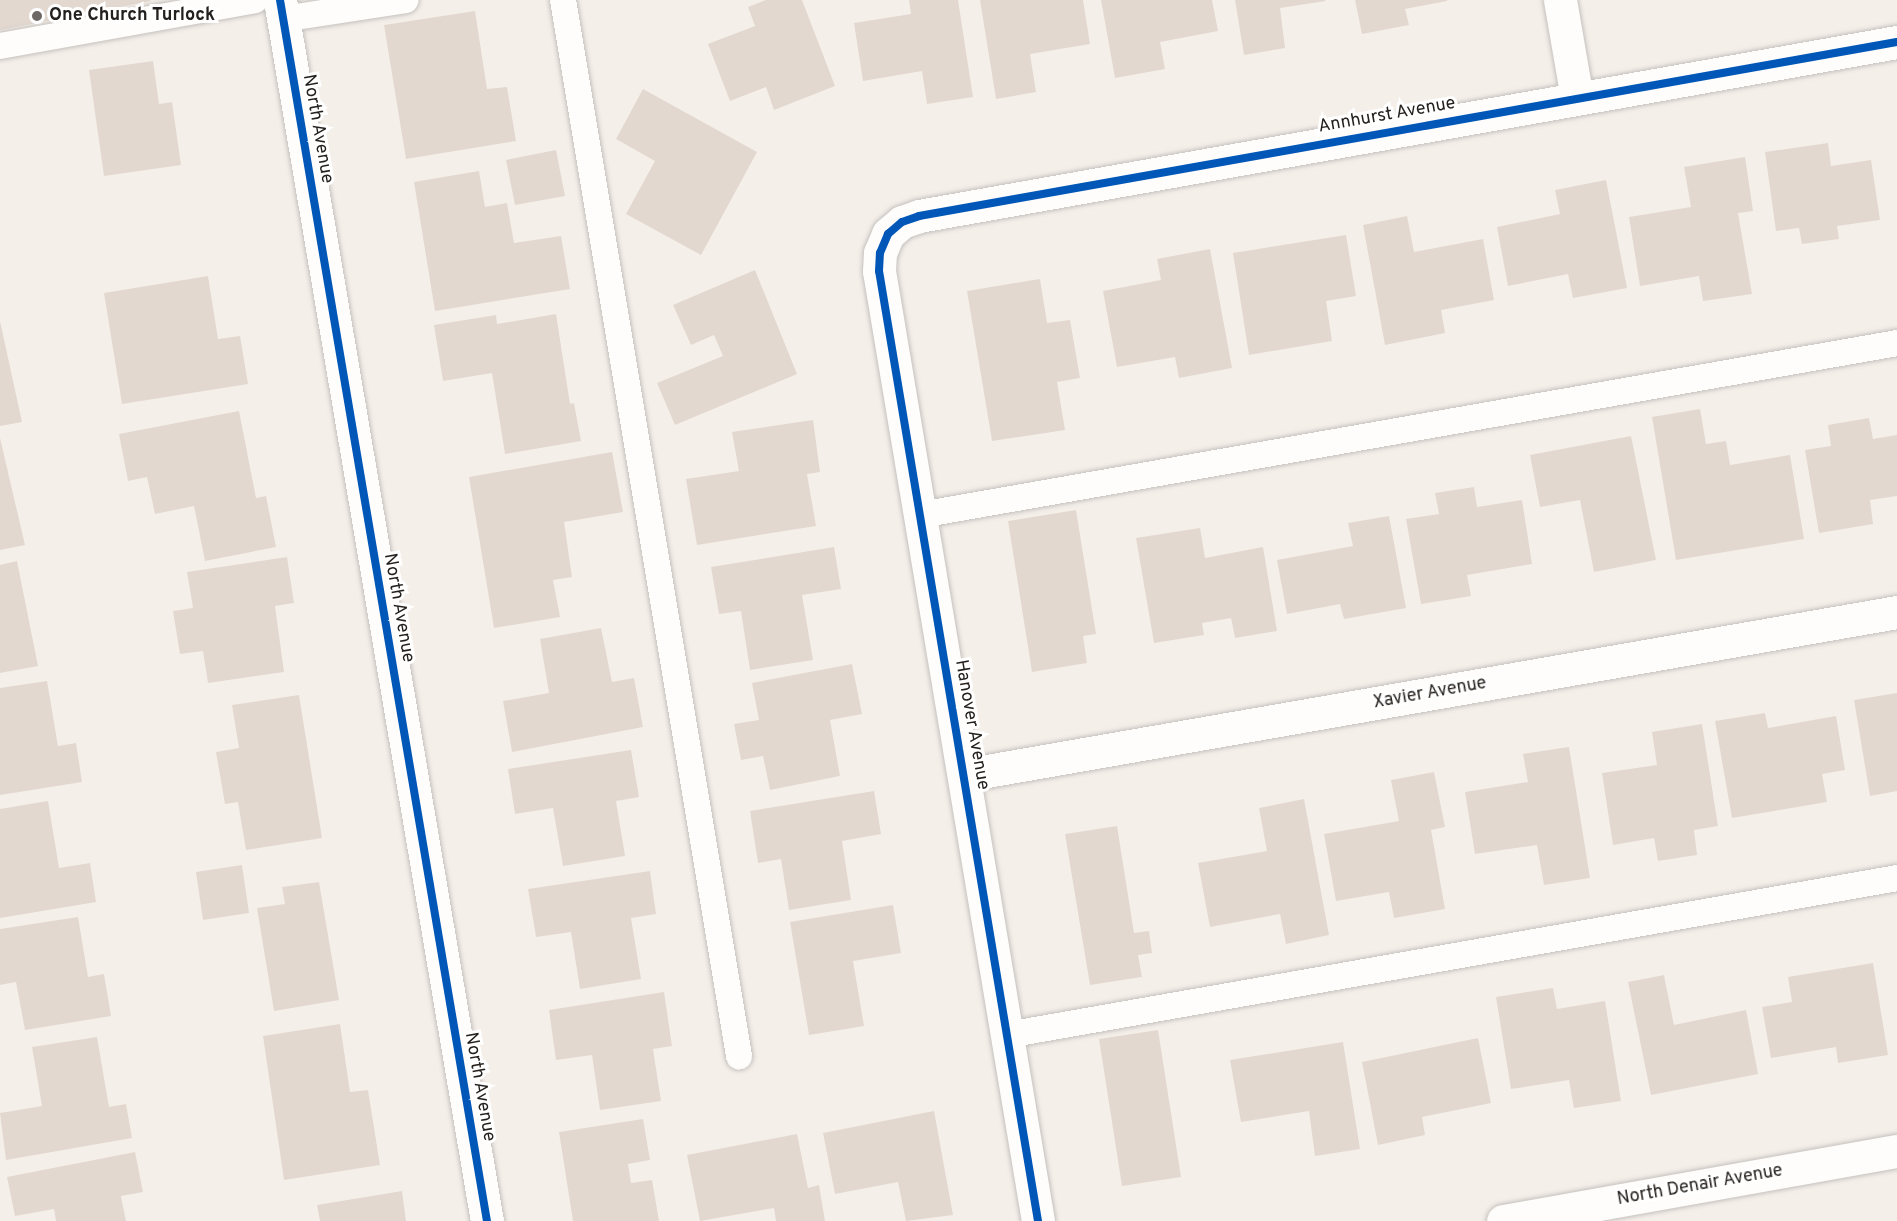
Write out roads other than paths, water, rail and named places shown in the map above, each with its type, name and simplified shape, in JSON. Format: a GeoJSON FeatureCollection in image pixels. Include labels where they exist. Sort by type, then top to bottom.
{"type":"FeatureCollection","features":[{"type":"Feature","properties":{"kind":"street"},"geometry":{"type":"LineString","coordinates":[[1560,0],[1577,98]]}},
{"type":"Feature","properties":{"kind":"street","name":"North Avenue"},"geometry":{"type":"LineString","coordinates":[[282,10],[487,1221]]}},
{"type":"Feature","properties":{"kind":"street","name":"Annhurst Avenue"},"geometry":{"type":"LineString","coordinates":[[888,234],[902,222],[919,216],[1897,42]]}},
{"type":"Feature","properties":{"kind":"street","name":"Hanover Avenue"},"geometry":{"type":"LineString","coordinates":[[888,234],[880,254],[879,271],[1038,1221]]}},
{"type":"Feature","properties":{"kind":"street","name":"Xavier Avenue"},"geometry":{"type":"LineString","coordinates":[[964,775],[1897,612]]}},
{"type":"Feature","properties":{"kind":"street","name":"North Denair Avenue"},"geometry":{"type":"LineString","coordinates":[[1503,1221],[1897,1151]]}},
{"type":"Feature","properties":{"kind":"lane"},"geometry":{"type":"LineString","coordinates":[[0,46],[255,0]]}},
{"type":"Feature","properties":{"kind":"lane"},"geometry":{"type":"LineString","coordinates":[[282,10],[406,0]]}},
{"type":"Feature","properties":{"kind":"lane"},"geometry":{"type":"LineString","coordinates":[[563,0],[739,1056]]}},
{"type":"Feature","properties":{"kind":"lane"},"geometry":{"type":"LineString","coordinates":[[920,516],[1897,343]]}},
{"type":"Feature","properties":{"kind":"lane"},"geometry":{"type":"LineString","coordinates":[[1007,1035],[1897,878]]}},
{"type":"Feature","properties":{"kind":"place","name":"One Church Turlock"},"geometry":{"type":"Point","coordinates":[37,16]}}]}
